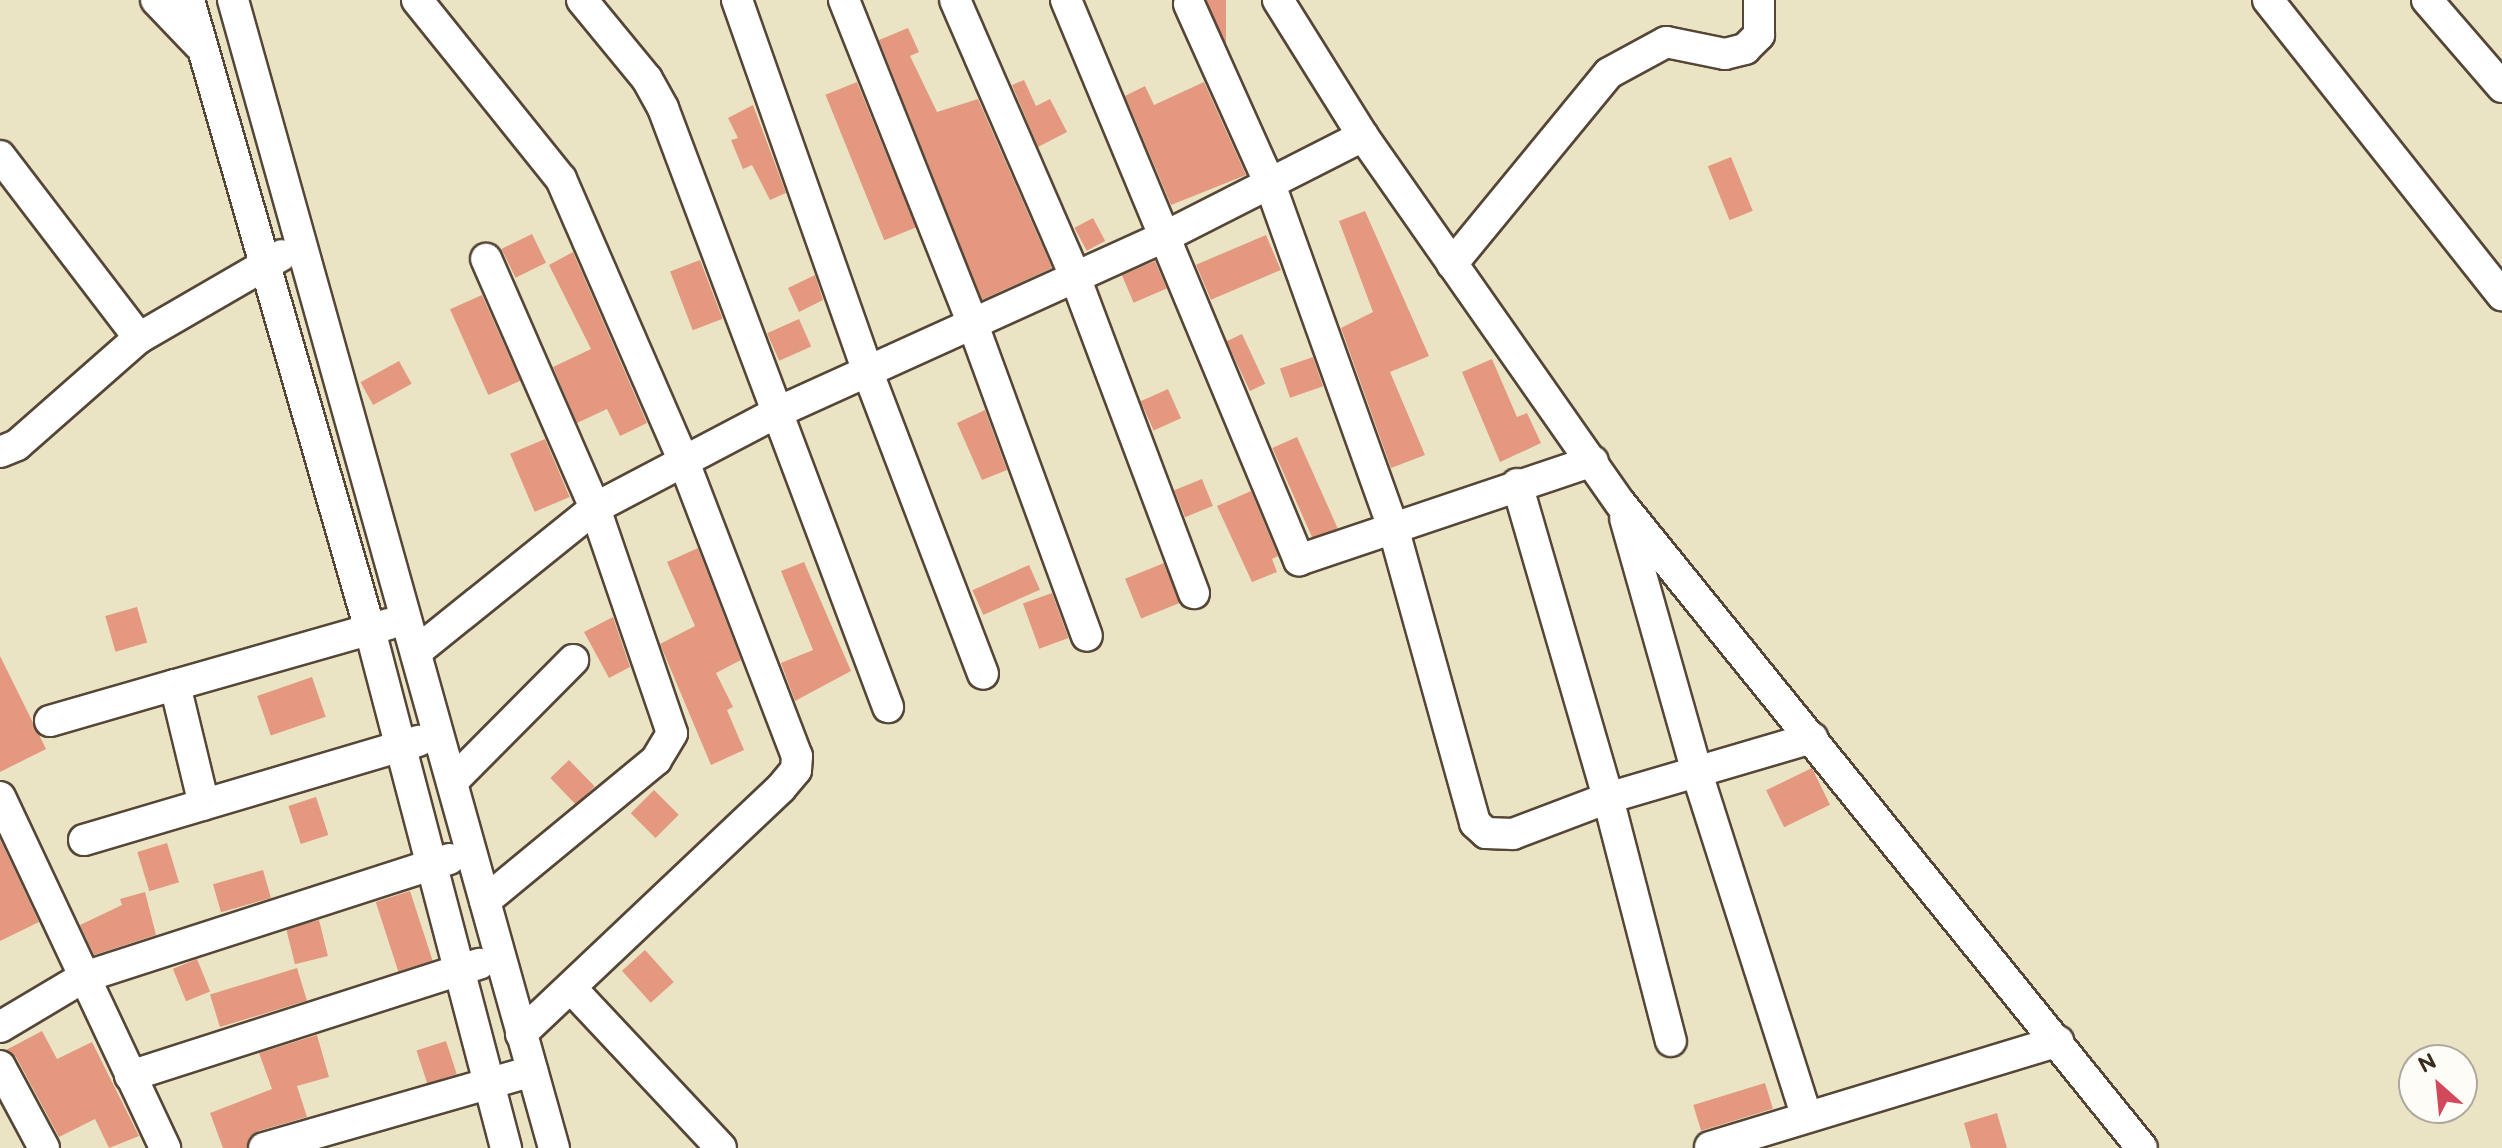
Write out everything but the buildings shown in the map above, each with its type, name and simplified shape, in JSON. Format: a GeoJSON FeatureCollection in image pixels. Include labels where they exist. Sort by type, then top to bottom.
{"type":"FeatureCollection","features":[{"type":"Feature","properties":{"kind":"street"},"geometry":{"type":"LineString","coordinates":[[156,0],[203,50],[261,104]]}},
{"type":"Feature","properties":{"kind":"street"},"geometry":{"type":"LineString","coordinates":[[189,0],[370,630],[506,1148]]}},
{"type":"Feature","properties":{"kind":"street"},"geometry":{"type":"LineString","coordinates":[[233,0],[554,1148]]}},
{"type":"Feature","properties":{"kind":"street"},"geometry":{"type":"LineString","coordinates":[[417,0],[561,179],[684,462],[797,756],[796,770],[521,1034]]}},
{"type":"Feature","properties":{"kind":"street"},"geometry":{"type":"LineString","coordinates":[[582,0],[647,79],[663,108],[888,707]]}},
{"type":"Feature","properties":{"kind":"street"},"geometry":{"type":"LineString","coordinates":[[737,0],[867,370],[983,674]]}},
{"type":"Feature","properties":{"kind":"street"},"geometry":{"type":"LineString","coordinates":[[844,0],[972,322],[1087,636]]}},
{"type":"Feature","properties":{"kind":"street"},"geometry":{"type":"LineString","coordinates":[[955,0],[1074,274],[1194,593]]}},
{"type":"Feature","properties":{"kind":"street"},"geometry":{"type":"LineString","coordinates":[[1066,0],[1299,560],[1517,484],[1593,461]]}},
{"type":"Feature","properties":{"kind":"street"},"geometry":{"type":"LineString","coordinates":[[1278,0],[1363,136],[1621,504],[2142,1148]]}},
{"type":"Feature","properties":{"kind":"street"},"geometry":{"type":"LineString","coordinates":[[1452,264],[1609,73],[1666,42],[1725,54],[1745,49],[1759,35],[1759,0]]}},
{"type":"Feature","properties":{"kind":"street"},"geometry":{"type":"LineString","coordinates":[[2268,0],[2502,295]]}},
{"type":"Feature","properties":{"kind":"street"},"geometry":{"type":"LineString","coordinates":[[2427,0],[2502,87]]}},
{"type":"Feature","properties":{"kind":"street"},"geometry":{"type":"LineString","coordinates":[[1189,4],[1270,184],[1393,527],[1475,823],[1486,833],[1501,836],[1608,798],[1812,738]]}},
{"type":"Feature","properties":{"kind":"street"},"geometry":{"type":"LineString","coordinates":[[416,652],[595,508],[778,412],[1074,274],[1166,236],[1363,136]]}},
{"type":"Feature","properties":{"kind":"street"},"geometry":{"type":"LineString","coordinates":[[0,156],[139,338]]}},
{"type":"Feature","properties":{"kind":"street"},"geometry":{"type":"LineString","coordinates":[[0,452],[17,445],[139,338],[300,244]]}},
{"type":"Feature","properties":{"kind":"street"},"geometry":{"type":"LineString","coordinates":[[485,901],[656,760],[672,733],[595,508],[486,259]]}},
{"type":"Feature","properties":{"kind":"street"},"geometry":{"type":"LineString","coordinates":[[1517,484],[1608,798],[1671,1041]]}},
{"type":"Feature","properties":{"kind":"street"},"geometry":{"type":"LineString","coordinates":[[1621,504],[1697,773],[1807,1117]]}},
{"type":"Feature","properties":{"kind":"street"},"geometry":{"type":"LineString","coordinates":[[50,721],[407,620]]}},
{"type":"Feature","properties":{"kind":"street"},"geometry":{"type":"LineString","coordinates":[[452,782],[573,660]]}},
{"type":"Feature","properties":{"kind":"street"},"geometry":{"type":"LineString","coordinates":[[175,685],[204,805]]}},
{"type":"Feature","properties":{"kind":"street"},"geometry":{"type":"LineString","coordinates":[[84,840],[437,735]]}},
{"type":"Feature","properties":{"kind":"street"},"geometry":{"type":"LineString","coordinates":[[0,797],[165,1148]]}},
{"type":"Feature","properties":{"kind":"street"},"geometry":{"type":"LineString","coordinates":[[0,1027],[84,977],[470,852]]}},
{"type":"Feature","properties":{"kind":"street"},"geometry":{"type":"LineString","coordinates":[[130,1076],[499,958]]}},
{"type":"Feature","properties":{"kind":"street"},"geometry":{"type":"LineString","coordinates":[[571,988],[721,1148]]}},
{"type":"Feature","properties":{"kind":"street"},"geometry":{"type":"LineString","coordinates":[[1710,1147],[2058,1041]]}},
{"type":"Feature","properties":{"kind":"street"},"geometry":{"type":"LineString","coordinates":[[0,1066],[44,1148]]}},
{"type":"Feature","properties":{"kind":"street"},"geometry":{"type":"LineString","coordinates":[[264,1148],[532,1071]]}},
{"type":"Feature","properties":{"kind":"street"},"geometry":{"type":"LineString","coordinates":[[2109,1105],[2116,1148]]}}]}
